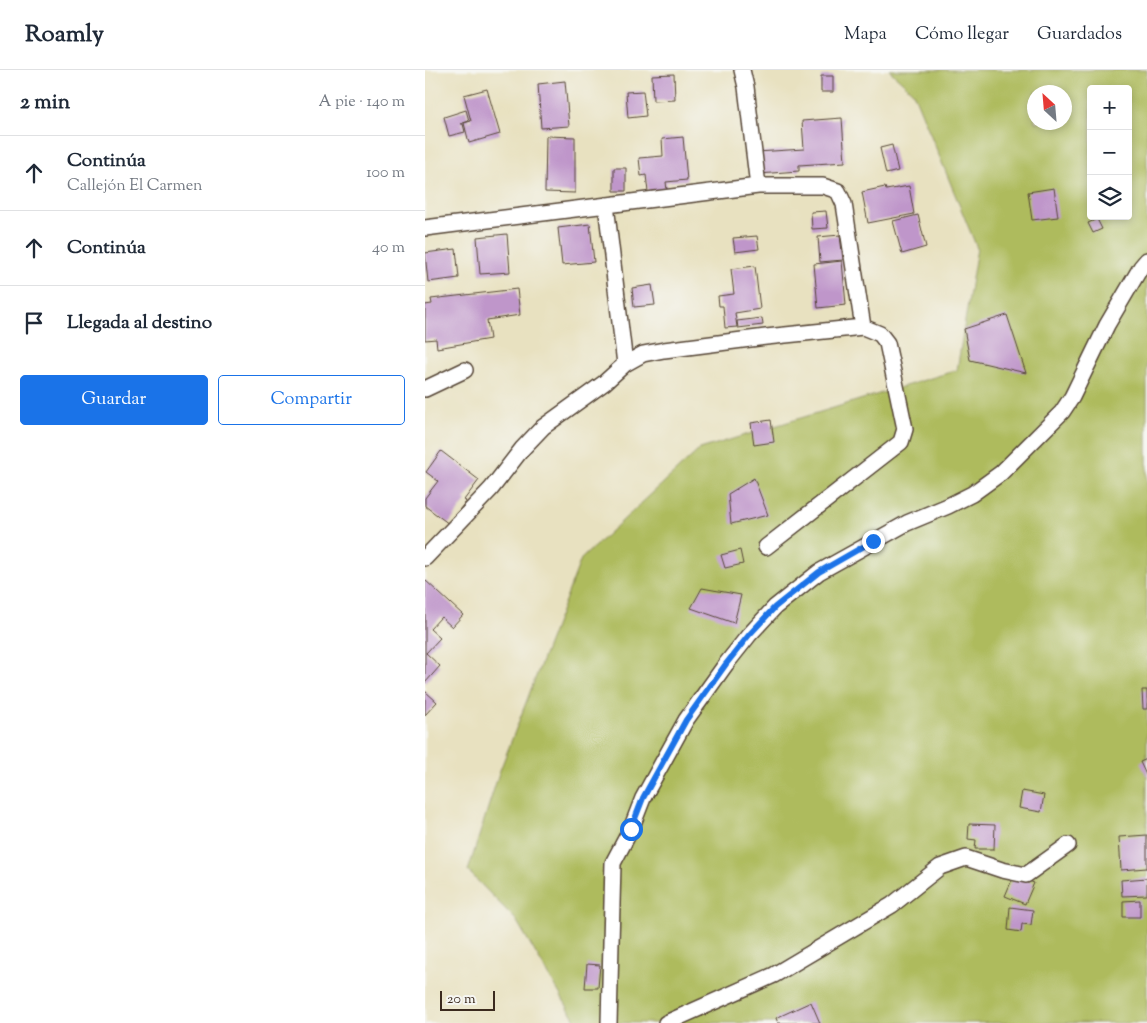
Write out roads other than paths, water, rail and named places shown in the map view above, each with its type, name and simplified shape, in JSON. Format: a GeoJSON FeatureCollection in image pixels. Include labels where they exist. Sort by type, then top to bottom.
{"type":"FeatureCollection","features":[{"type":"Feature","properties":{"kind":"street"},"geometry":{"type":"LineString","coordinates":[[742,70],[746,88],[757,186]]}},
{"type":"Feature","properties":{"kind":"street"},"geometry":{"type":"LineString","coordinates":[[425,228],[757,186],[823,186],[838,191],[844,204],[863,327]]}},
{"type":"Feature","properties":{"kind":"street"},"geometry":{"type":"LineString","coordinates":[[606,206],[625,364]]}},
{"type":"Feature","properties":{"kind":"street"},"geometry":{"type":"LineString","coordinates":[[609,1023],[613,863],[631,829],[643,798],[686,720],[726,664],[775,607],[829,565],[907,523],[949,506],[972,494],[1001,473],[1062,412],[1072,396],[1107,325],[1147,260]]}},
{"type":"Feature","properties":{"kind":"street"},"geometry":{"type":"LineString","coordinates":[[425,558],[491,489],[522,449],[543,427],[604,383],[625,364],[643,354],[766,337],[863,327],[880,334],[887,343],[905,429],[901,442],[766,547]]}},
{"type":"Feature","properties":{"kind":"street"},"geometry":{"type":"LineString","coordinates":[[425,389],[465,370]]}},
{"type":"Feature","properties":{"kind":"street"},"geometry":{"type":"LineString","coordinates":[[666,1023],[774,975],[892,904],[940,867],[966,858],[1002,870],[1026,875],[1068,845]]}}]}
